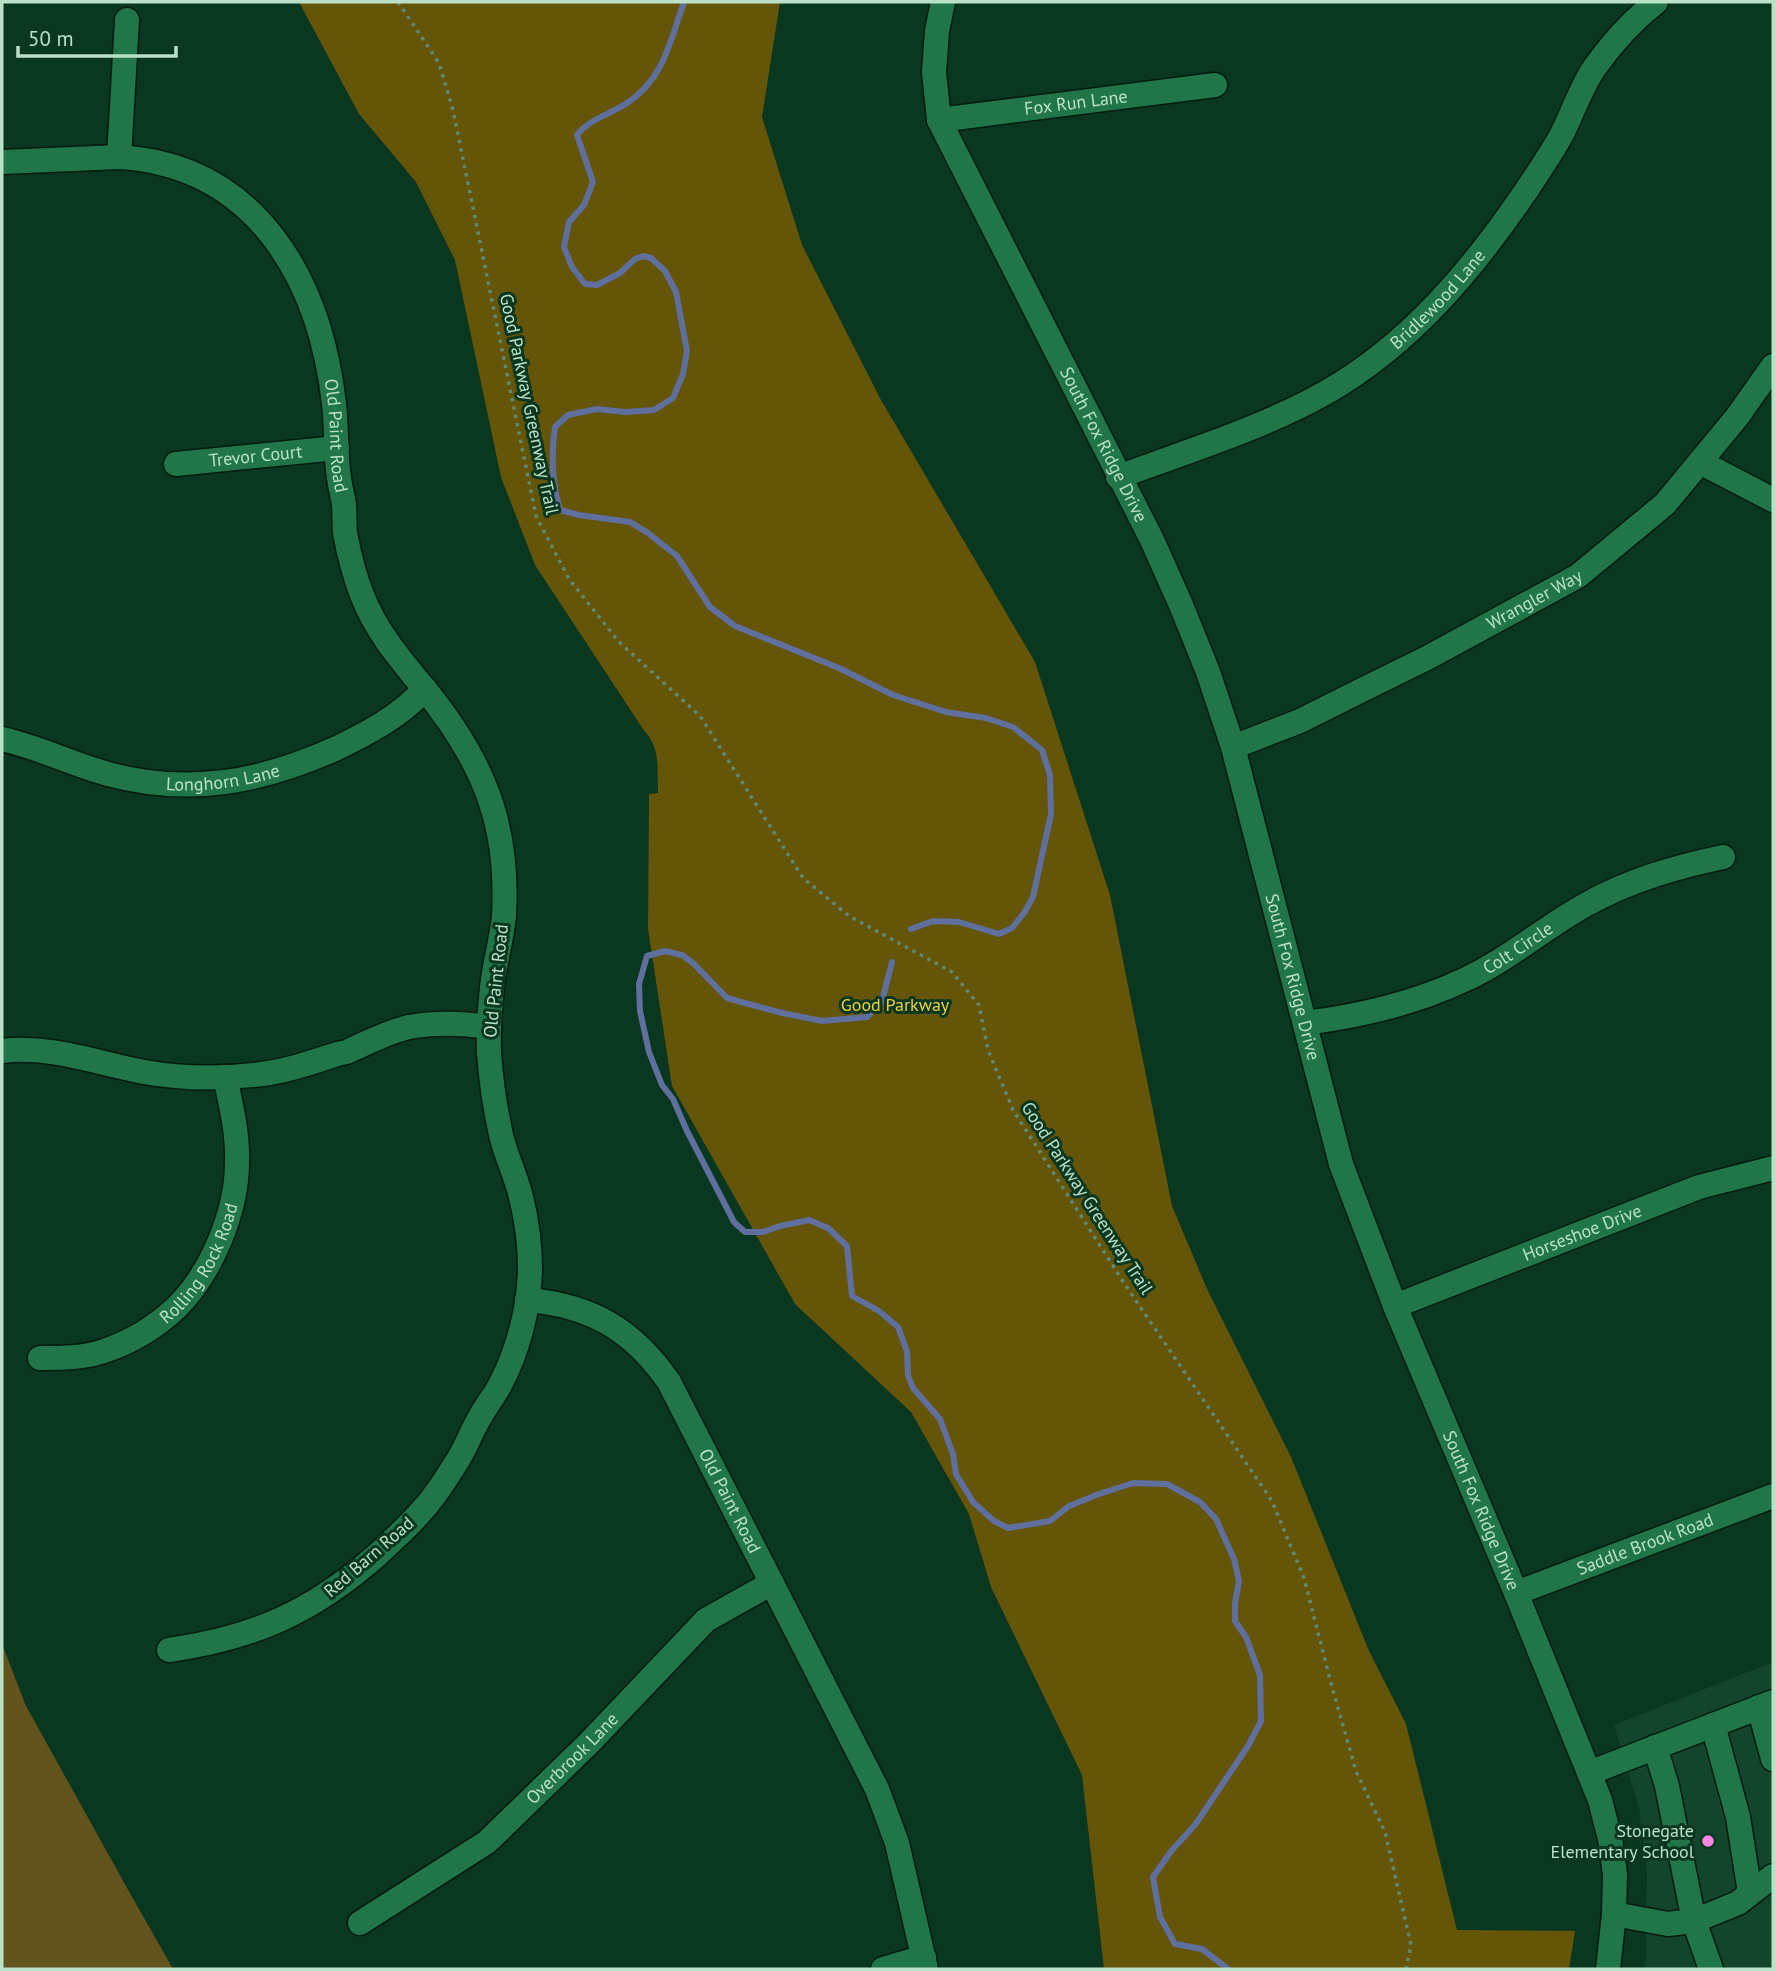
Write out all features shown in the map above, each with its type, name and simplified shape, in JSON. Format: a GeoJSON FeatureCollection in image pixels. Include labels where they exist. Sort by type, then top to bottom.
{"type":"FeatureCollection","features":[{"type":"Feature","properties":{"kind":"street","name":"South Fox Ridge Drive"},"geometry":{"type":"LineString","coordinates":[[943,2],[937,31],[934,72],[939,120],[1152,540],[1208,672],[1233,747],[1341,1164],[1395,1306],[1516,1592],[1600,1800],[1615,1874],[1608,1969]]}},
{"type":"Feature","properties":{"kind":"street","name":"Bridlewood Lane"},"geometry":{"type":"LineString","coordinates":[[1118,477],[1272,419],[1325,393],[1367,366],[1406,335],[1460,279],[1528,188],[1560,136],[1594,69],[1619,36],[1656,2]]}},
{"type":"Feature","properties":{"kind":"street"},"geometry":{"type":"LineString","coordinates":[[119,157],[127,20]]}},
{"type":"Feature","properties":{"kind":"street","name":"Fox Run Lane"},"geometry":{"type":"LineString","coordinates":[[939,120],[1215,85]]}},
{"type":"Feature","properties":{"kind":"street","name":"Old Paint Road"},"geometry":{"type":"LineString","coordinates":[[2,162],[133,158],[169,165],[203,178],[232,196],[260,220],[281,246],[299,278],[315,317],[325,352],[334,406],[338,477],[345,511],[344,527],[351,564],[364,600],[381,634],[459,736],[478,770],[493,807],[501,841],[505,881],[504,920],[493,982],[489,1027],[492,1091],[528,1231],[530,1272],[527,1300],[548,1301],[580,1309],[607,1322],[634,1341],[654,1360],[669,1382],[877,1790],[897,1843],[925,1963]]}},
{"type":"Feature","properties":{"kind":"street","name":"Wrangler Way"},"geometry":{"type":"LineString","coordinates":[[1233,747],[1300,721],[1427,658],[1578,576],[1665,504],[1737,417],[1773,366]]}},
{"type":"Feature","properties":{"kind":"street","name":"Trevor Court"},"geometry":{"type":"LineString","coordinates":[[176,464],[337,448]]}},
{"type":"Feature","properties":{"kind":"street"},"geometry":{"type":"LineString","coordinates":[[1700,462],[1773,500]]}},
{"type":"Feature","properties":{"kind":"street","name":"Longhorn Lane"},"geometry":{"type":"LineString","coordinates":[[2,739],[109,774],[146,782],[190,785],[229,782],[267,775],[304,763],[372,732],[400,712],[425,689]]}},
{"type":"Feature","properties":{"kind":"street","name":"Colt Circle"},"geometry":{"type":"LineString","coordinates":[[1305,1023],[1380,1011],[1424,997],[1466,979],[1506,957],[1566,916],[1619,888],[1679,866],[1723,857]]}},
{"type":"Feature","properties":{"kind":"street"},"geometry":{"type":"LineString","coordinates":[[2,1051],[41,1051],[182,1077],[225,1077],[264,1073],[307,1064],[408,1028],[439,1023],[489,1027]]}},
{"type":"Feature","properties":{"kind":"street","name":"Rolling Rock Road"},"geometry":{"type":"LineString","coordinates":[[40,1358],[71,1358],[102,1352],[154,1326],[187,1296],[224,1231],[233,1198],[236,1129],[225,1077]]}},
{"type":"Feature","properties":{"kind":"street","name":"Horseshoe Drive"},"geometry":{"type":"LineString","coordinates":[[1395,1306],[1699,1187],[1773,1168]]}},
{"type":"Feature","properties":{"kind":"street","name":"Red Barn Road"},"geometry":{"type":"LineString","coordinates":[[169,1650],[238,1637],[276,1623],[318,1601],[355,1574],[403,1531],[432,1499],[460,1457],[478,1420],[500,1386],[514,1352],[527,1300]]}},
{"type":"Feature","properties":{"kind":"street","name":"Saddle Brook Road"},"geometry":{"type":"LineString","coordinates":[[1516,1592],[1773,1496]]}},
{"type":"Feature","properties":{"kind":"street","name":"Overbrook Lane"},"geometry":{"type":"LineString","coordinates":[[360,1923],[487,1842],[589,1744],[706,1620],[772,1583]]}},
{"type":"Feature","properties":{"kind":"street"},"geometry":{"type":"LineString","coordinates":[[1589,1773],[1766,1704],[1773,1759]]}},
{"type":"Feature","properties":{"kind":"street"},"geometry":{"type":"LineString","coordinates":[[1713,1725],[1738,1817],[1750,1894]]}},
{"type":"Feature","properties":{"kind":"street"},"geometry":{"type":"LineString","coordinates":[[1656,1747],[1667,1786],[1694,1921],[1711,1969]]}},
{"type":"Feature","properties":{"kind":"street"},"geometry":{"type":"LineString","coordinates":[[1614,1914],[1668,1924],[1694,1921],[1738,1903],[1773,1876]]}},
{"type":"Feature","properties":{"kind":"street"},"geometry":{"type":"LineString","coordinates":[[883,1969],[925,1963]]}},
{"type":"Feature","properties":{"kind":"path","name":"Good Parkway Greenway Trail"},"geometry":{"type":"LineString","coordinates":[[398,2],[439,63],[453,110],[536,516],[569,579],[619,642],[699,716],[803,878],[849,916],[952,972],[979,1005],[988,1050],[1013,1110],[1124,1283],[1272,1501],[1304,1578],[1356,1771],[1385,1832],[1410,1945],[1406,1969]]}},
{"type":"Feature","properties":{"kind":"shaded area"},"geometry":{"type":"Polygon","coordinates":[[[2,1644],[26,1706],[173,1969],[2,1969],[2,1644]]]}},
{"type":"Feature","properties":{"kind":"shaded area","name":"Stonegate Elementary School"},"geometry":{"type":"Polygon","coordinates":[[[1773,1662],[1773,1969],[1644,1969],[1647,1874],[1639,1808],[1614,1725],[1773,1662]]]}},
{"type":"Feature","properties":{"kind":"green space","name":"Good Parkway"},"geometry":{"type":"Polygon","coordinates":[[[299,2],[780,2],[762,117],[802,245],[881,400],[1035,662],[1110,895],[1172,1206],[1207,1289],[1291,1457],[1369,1651],[1406,1724],[1457,1930],[1575,1931],[1569,1969],[1104,1969],[1082,1775],[991,1587],[969,1514],[911,1412],[795,1304],[672,1086],[648,929],[649,794],[658,793],[658,766],[653,743],[535,565],[501,477],[455,260],[416,182],[359,114],[299,2]]]}},
{"type":"Feature","properties":{"kind":"waterway"},"geometry":{"type":"LineString","coordinates":[[684,2],[670,45],[650,83],[627,103],[594,121],[577,135],[593,182],[584,205],[569,222],[564,247],[572,267],[585,284],[597,285],[620,273],[635,259],[643,256],[651,258],[665,271],[676,292],[687,351],[683,374],[673,398],[654,410],[625,412],[597,409],[568,415],[555,427],[553,468],[557,500],[560,510],[630,522],[648,533],[677,556],[710,607],[735,626],[839,668],[893,695],[946,712],[986,718],[1013,727],[1042,750],[1050,775],[1051,814],[1033,897],[1024,913],[1012,928],[999,934],[959,922],[933,921],[911,929]]}},
{"type":"Feature","properties":{"kind":"waterway"},"geometry":{"type":"LineString","coordinates":[[892,962],[882,1001],[867,1017],[822,1021],[727,998],[682,955],[665,951],[647,956],[639,984],[640,1011],[649,1052],[662,1085],[673,1099],[734,1222],[745,1232],[763,1232],[809,1220],[828,1228],[847,1246],[852,1296],[879,1311],[898,1327],[907,1351],[908,1375],[913,1388],[940,1419],[953,1454],[956,1474],[973,1502],[994,1521],[1008,1528],[1050,1521],[1069,1506],[1133,1483],[1167,1484],[1200,1502],[1216,1519],[1234,1559],[1239,1581],[1235,1621],[1246,1637],[1260,1675],[1261,1721],[1248,1746],[1195,1825],[1172,1850],[1153,1877],[1160,1917],[1175,1944],[1202,1949],[1228,1969]]}},
{"type":"Feature","properties":{"kind":"place","name":"Stonegate Elementary School"},"geometry":{"type":"Point","coordinates":[1708,1841]}}]}
